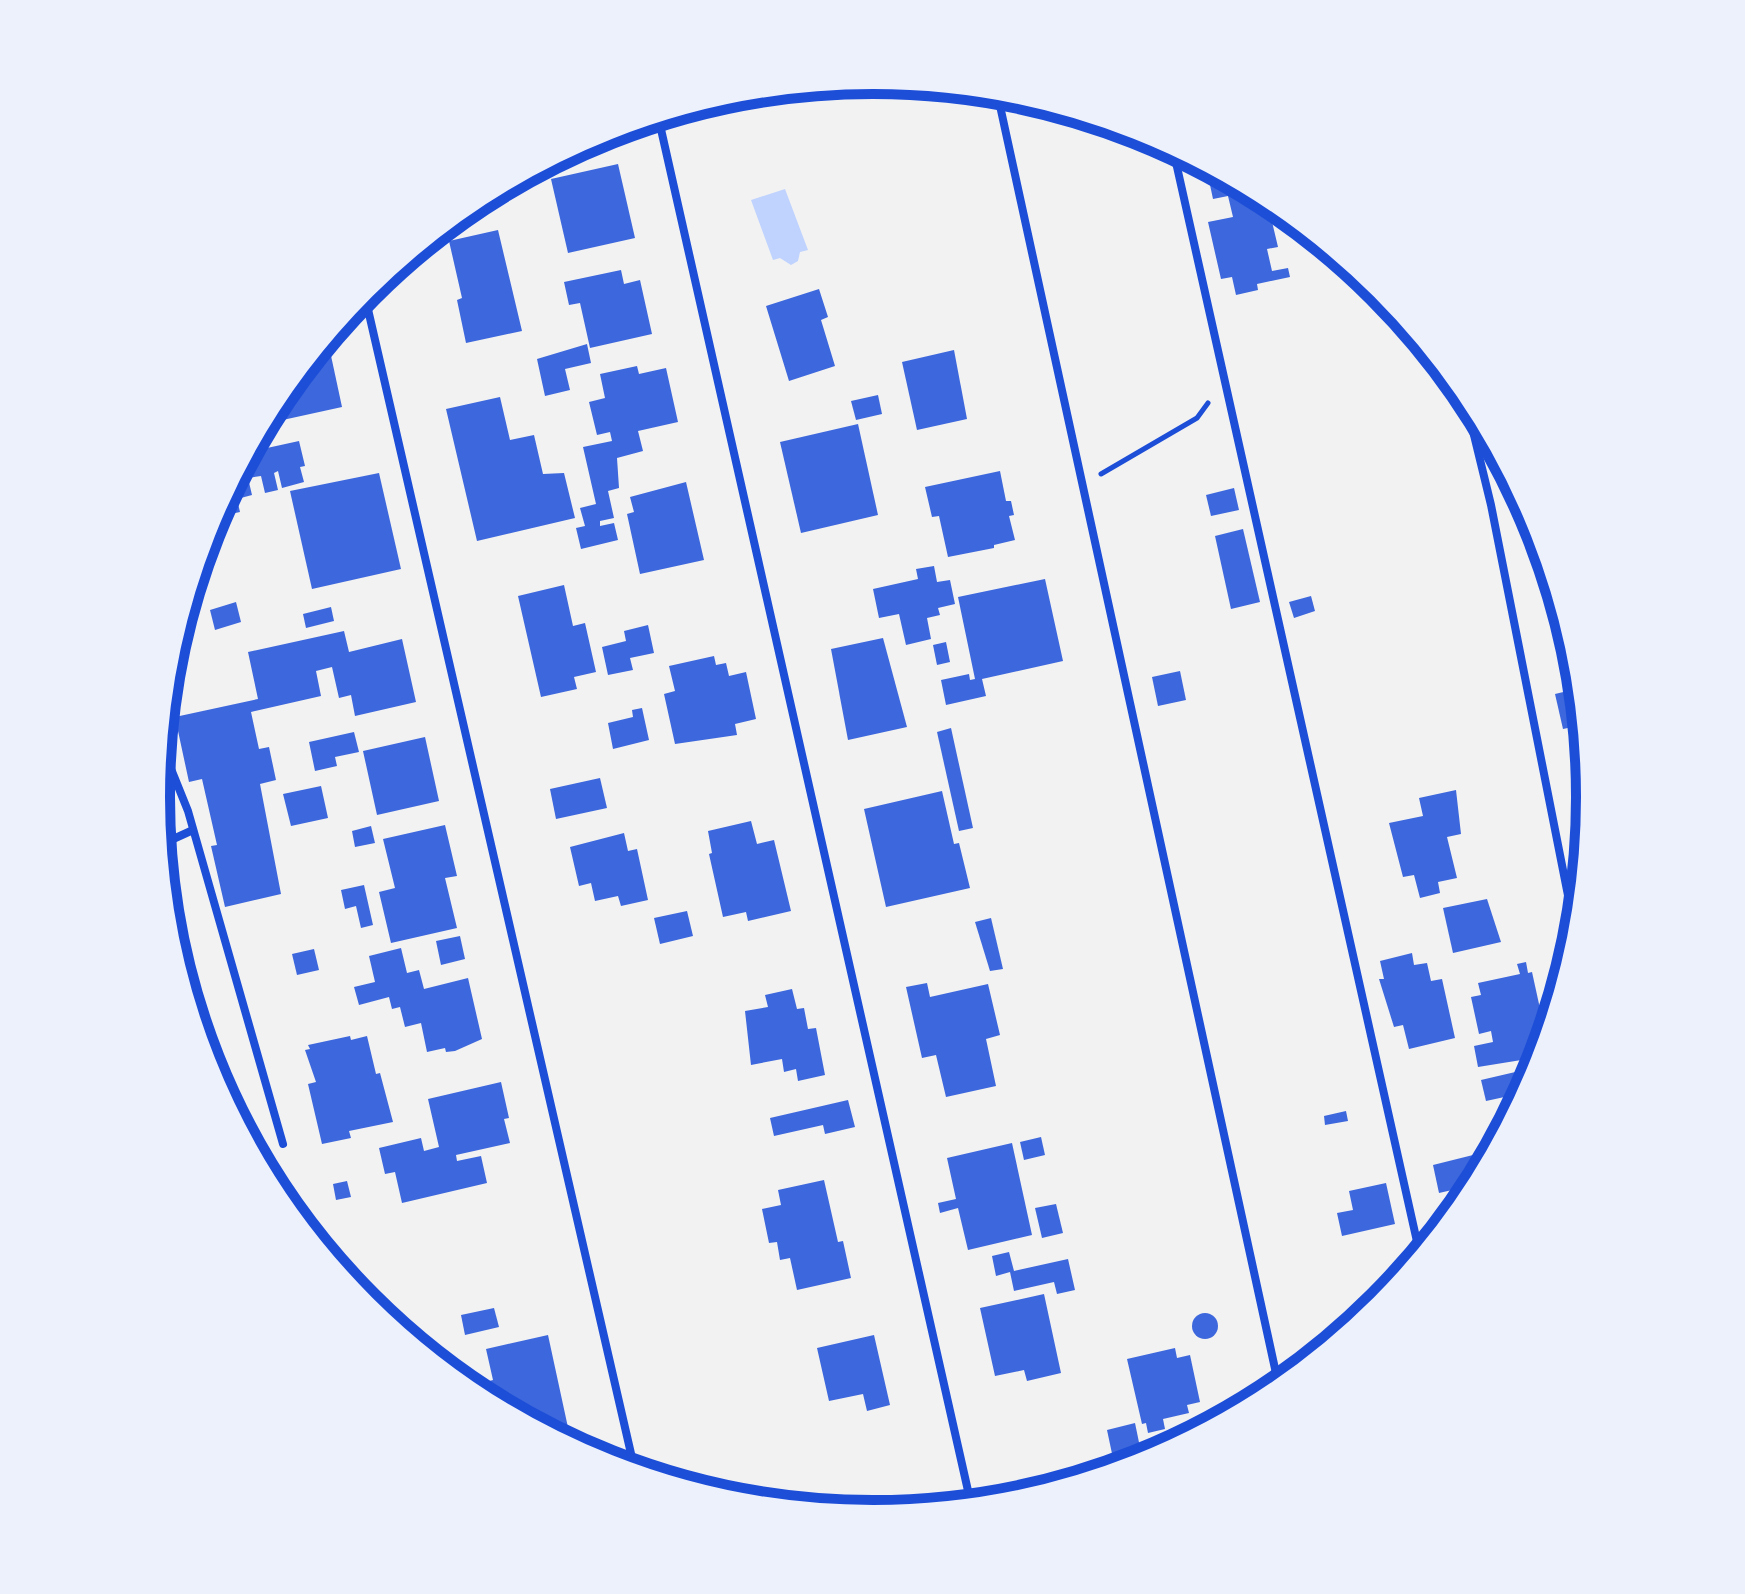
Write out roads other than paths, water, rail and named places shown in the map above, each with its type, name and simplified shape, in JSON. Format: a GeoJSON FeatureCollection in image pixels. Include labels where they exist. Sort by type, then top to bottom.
{"type":"FeatureCollection","features":[{"type":"Feature","properties":{"kind":"street"},"geometry":{"type":"LineString","coordinates":[[1000,106],[1276,1373]]}},
{"type":"Feature","properties":{"kind":"street"},"geometry":{"type":"LineString","coordinates":[[660,127],[969,1493]]}},
{"type":"Feature","properties":{"kind":"street"},"geometry":{"type":"LineString","coordinates":[[1176,163],[1417,1241]]}},
{"type":"Feature","properties":{"kind":"street"},"geometry":{"type":"LineString","coordinates":[[368,308],[632,1457]]}},
{"type":"Feature","properties":{"kind":"street"},"geometry":{"type":"LineString","coordinates":[[1474,434],[1491,505],[1568,895]]}},
{"type":"Feature","properties":{"kind":"street"},"geometry":{"type":"LineString","coordinates":[[171,770],[193,830],[283,1144]]}},
{"type":"Feature","properties":{"kind":"street"},"geometry":{"type":"LineString","coordinates":[[171,840],[193,830]]}},
{"type":"Feature","properties":{"kind":"water"},"geometry":{"type":"Polygon","coordinates":[[[785,189],[808,250],[800,252],[798,261],[791,265],[780,258],[773,260],[751,200],[785,189]]]}}]}
